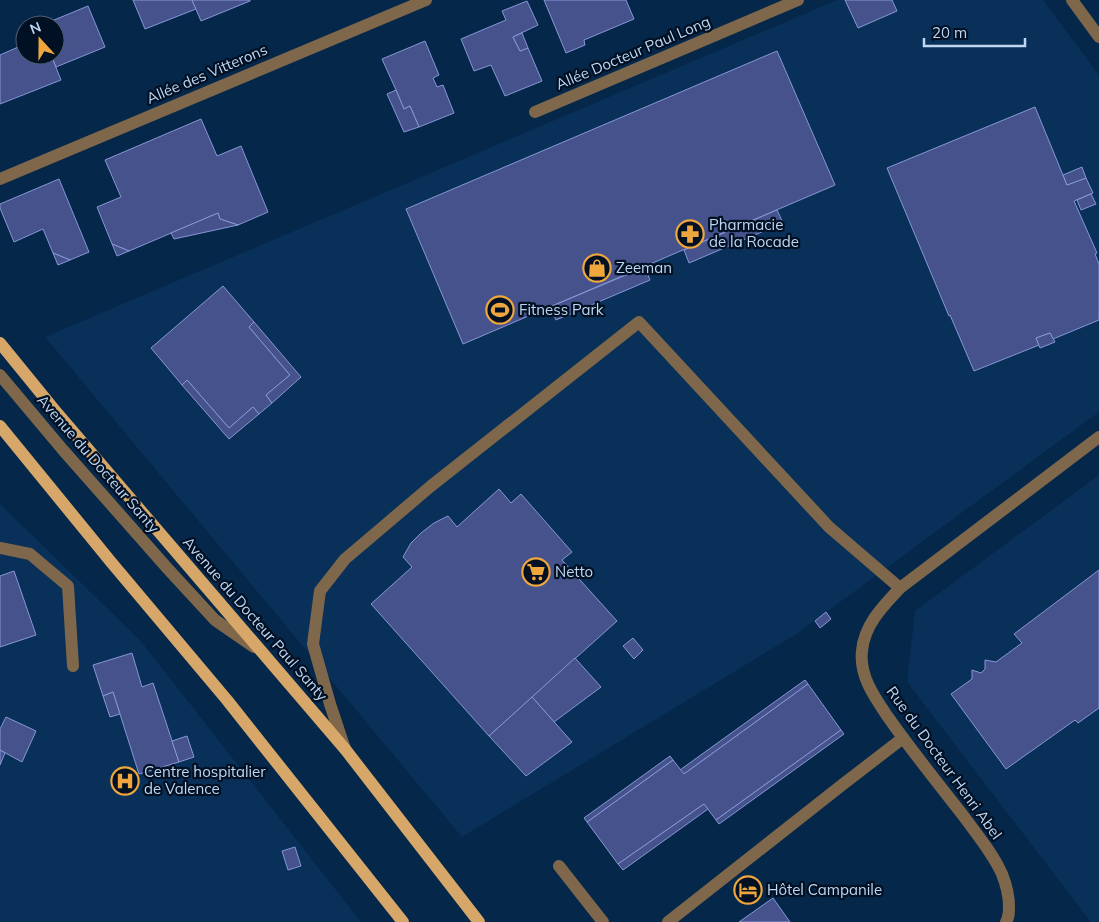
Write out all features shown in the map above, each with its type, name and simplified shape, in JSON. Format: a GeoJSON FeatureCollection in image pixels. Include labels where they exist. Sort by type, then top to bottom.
{"type":"FeatureCollection","features":[{"type":"Feature","properties":{"kind":"main road","name":"Avenue du Docteur Paul Santy"},"geometry":{"type":"LineString","coordinates":[[0,343],[345,749],[479,922]]}},
{"type":"Feature","properties":{"kind":"main road"},"geometry":{"type":"LineString","coordinates":[[0,426],[227,700],[403,922]]}},
{"type":"Feature","properties":{"kind":"street","name":"Allée des Vitterons"},"geometry":{"type":"LineString","coordinates":[[0,179],[426,0]]}},
{"type":"Feature","properties":{"kind":"street","name":"Allée Docteur Paul Long"},"geometry":{"type":"LineString","coordinates":[[535,112],[798,0]]}},
{"type":"Feature","properties":{"kind":"street"},"geometry":{"type":"LineString","coordinates":[[1072,0],[1099,37]]}},
{"type":"Feature","properties":{"kind":"street"},"geometry":{"type":"LineString","coordinates":[[345,749],[330,704],[314,644],[320,592],[345,559],[431,486],[639,322],[830,527],[900,588]]}},
{"type":"Feature","properties":{"kind":"street","name":"Avenue du Docteur Santy"},"geometry":{"type":"LineString","coordinates":[[0,375],[63,450],[215,620],[263,652]]}},
{"type":"Feature","properties":{"kind":"street","name":"Rue du Docteur Henri Abel"},"geometry":{"type":"LineString","coordinates":[[1011,921],[1009,899],[1002,874],[987,847],[903,738],[869,687],[861,654],[863,641],[878,612],[900,588],[1097,442]]}},
{"type":"Feature","properties":{"kind":"street"},"geometry":{"type":"LineString","coordinates":[[0,548],[30,554],[68,586],[73,666]]}},
{"type":"Feature","properties":{"kind":"street"},"geometry":{"type":"LineString","coordinates":[[668,922],[903,738]]}},
{"type":"Feature","properties":{"kind":"street"},"geometry":{"type":"LineString","coordinates":[[559,866],[603,922]]}},
{"type":"Feature","properties":{"kind":"shaded area"},"geometry":{"type":"Polygon","coordinates":[[[837,0],[1043,0],[1099,75],[1099,412],[798,633],[462,837],[45,337],[837,0]]]}},
{"type":"Feature","properties":{"kind":"shaded area"},"geometry":{"type":"Polygon","coordinates":[[[1099,475],[1099,922],[1089,922],[907,682],[915,611],[1099,475]]]}},
{"type":"Feature","properties":{"kind":"shaded area","name":"Centre hospitalier de Valence"},"geometry":{"type":"Polygon","coordinates":[[[0,504],[140,640],[361,922],[0,922],[0,504]]]}},
{"type":"Feature","properties":{"kind":"building"},"geometry":{"type":"Polygon","coordinates":[[[133,0],[192,0],[196,9],[145,29],[133,0]]]}},
{"type":"Feature","properties":{"kind":"building"},"geometry":{"type":"Polygon","coordinates":[[[192,0],[250,0],[250,1],[201,21],[192,0]]]}},
{"type":"Feature","properties":{"kind":"building"},"geometry":{"type":"Polygon","coordinates":[[[544,0],[626,0],[634,19],[584,40],[585,45],[566,53],[544,0]]]}},
{"type":"Feature","properties":{"kind":"building"},"geometry":{"type":"Polygon","coordinates":[[[845,0],[892,0],[897,11],[858,28],[845,0]]]}},
{"type":"Feature","properties":{"kind":"building"},"geometry":{"type":"Polygon","coordinates":[[[527,1],[538,25],[513,37],[520,51],[528,48],[542,81],[505,96],[491,65],[474,71],[461,39],[506,20],[502,11],[527,1]]]}},
{"type":"Feature","properties":{"kind":"building"},"geometry":{"type":"Polygon","coordinates":[[[88,6],[105,47],[65,63],[65,16],[88,6]]]}},
{"type":"Feature","properties":{"kind":"building"},"geometry":{"type":"Polygon","coordinates":[[[522,33],[528,48],[520,51],[513,37],[522,33]]]}},
{"type":"Feature","properties":{"kind":"building"},"geometry":{"type":"Polygon","coordinates":[[[425,41],[439,75],[433,78],[437,87],[443,85],[454,113],[419,127],[410,106],[404,109],[382,59],[425,41]]]}},
{"type":"Feature","properties":{"kind":"building"},"geometry":{"type":"Polygon","coordinates":[[[15,48],[15,65],[55,65],[61,80],[0,104],[0,55],[15,48]]]}},
{"type":"Feature","properties":{"kind":"building"},"geometry":{"type":"Polygon","coordinates":[[[777,51],[835,185],[463,344],[406,209],[777,51]]]}},
{"type":"Feature","properties":{"kind":"building"},"geometry":{"type":"Polygon","coordinates":[[[396,90],[404,109],[410,106],[419,127],[404,132],[387,94],[396,90]]]}},
{"type":"Feature","properties":{"kind":"building"},"geometry":{"type":"Polygon","coordinates":[[[1035,107],[1067,185],[1086,178],[1093,193],[1074,201],[1097,253],[1095,254],[1099,264],[1099,320],[1053,339],[1050,333],[1036,338],[1039,345],[974,371],[887,168],[1035,107]]]}},
{"type":"Feature","properties":{"kind":"building"},"geometry":{"type":"Polygon","coordinates":[[[201,119],[217,156],[241,146],[268,212],[238,225],[220,219],[218,213],[129,251],[112,244],[97,207],[121,197],[105,160],[201,119]]]}},
{"type":"Feature","properties":{"kind":"building"},"geometry":{"type":"Polygon","coordinates":[[[1082,167],[1086,178],[1067,185],[1063,175],[1082,167]]]}},
{"type":"Feature","properties":{"kind":"building"},"geometry":{"type":"Polygon","coordinates":[[[59,179],[89,252],[70,260],[53,253],[43,229],[14,242],[0,208],[0,204],[59,179]]]}},
{"type":"Feature","properties":{"kind":"building"},"geometry":{"type":"Polygon","coordinates":[[[1091,194],[1096,204],[1081,210],[1077,200],[1091,194]]]}},
{"type":"Feature","properties":{"kind":"building"},"geometry":{"type":"Polygon","coordinates":[[[777,210],[783,223],[689,263],[684,250],[777,210]]]}},
{"type":"Feature","properties":{"kind":"building"},"geometry":{"type":"Polygon","coordinates":[[[218,213],[220,219],[238,225],[174,239],[171,233],[218,213]]]}},
{"type":"Feature","properties":{"kind":"building"},"geometry":{"type":"Polygon","coordinates":[[[112,244],[129,251],[117,256],[112,244]]]}},
{"type":"Feature","properties":{"kind":"building"},"geometry":{"type":"Polygon","coordinates":[[[53,253],[70,260],[58,265],[53,253]]]}},
{"type":"Feature","properties":{"kind":"building"},"geometry":{"type":"Polygon","coordinates":[[[645,267],[650,280],[556,320],[550,307],[645,267]]]}},
{"type":"Feature","properties":{"kind":"building"},"geometry":{"type":"Polygon","coordinates":[[[223,286],[254,322],[249,327],[290,375],[266,395],[272,403],[259,414],[253,407],[229,428],[187,380],[182,385],[151,348],[223,286]]]}},
{"type":"Feature","properties":{"kind":"building"},"geometry":{"type":"Polygon","coordinates":[[[254,322],[301,377],[272,403],[266,395],[290,375],[249,327],[254,322]]]}},
{"type":"Feature","properties":{"kind":"building"},"geometry":{"type":"Polygon","coordinates":[[[1050,333],[1055,342],[1040,348],[1036,338],[1050,333]]]}},
{"type":"Feature","properties":{"kind":"building"},"geometry":{"type":"Polygon","coordinates":[[[187,380],[229,428],[253,407],[259,414],[229,439],[182,385],[187,380]]]}},
{"type":"Feature","properties":{"kind":"building"},"geometry":{"type":"Polygon","coordinates":[[[499,489],[511,503],[521,494],[572,552],[562,560],[617,621],[489,736],[371,604],[412,567],[403,557],[411,543],[421,533],[434,523],[448,516],[457,527],[499,489]]]}},
{"type":"Feature","properties":{"kind":"building"},"geometry":{"type":"Polygon","coordinates":[[[1099,570],[1099,708],[1078,723],[1075,720],[1006,769],[951,694],[972,679],[972,670],[981,673],[985,669],[985,660],[996,662],[1022,643],[1014,634],[1099,570]]]}},
{"type":"Feature","properties":{"kind":"building"},"geometry":{"type":"Polygon","coordinates":[[[14,571],[36,635],[0,647],[0,576],[14,571]]]}},
{"type":"Feature","properties":{"kind":"building"},"geometry":{"type":"Polygon","coordinates":[[[826,612],[831,619],[820,628],[815,621],[826,612]]]}},
{"type":"Feature","properties":{"kind":"building"},"geometry":{"type":"Polygon","coordinates":[[[633,638],[643,650],[634,659],[623,646],[633,638]]]}},
{"type":"Feature","properties":{"kind":"building"},"geometry":{"type":"Polygon","coordinates":[[[132,653],[142,687],[153,683],[179,762],[139,774],[113,692],[103,696],[93,665],[132,653]]]}},
{"type":"Feature","properties":{"kind":"building"},"geometry":{"type":"Polygon","coordinates":[[[575,658],[601,687],[554,722],[532,697],[575,658]]]}},
{"type":"Feature","properties":{"kind":"building"},"geometry":{"type":"Polygon","coordinates":[[[805,680],[808,684],[684,774],[680,770],[805,680]]]}},
{"type":"Feature","properties":{"kind":"building"},"geometry":{"type":"Polygon","coordinates":[[[808,684],[841,730],[716,820],[704,804],[618,864],[587,822],[673,760],[684,774],[808,684]]]}},
{"type":"Feature","properties":{"kind":"building"},"geometry":{"type":"Polygon","coordinates":[[[113,692],[120,714],[110,717],[103,696],[113,692]]]}},
{"type":"Feature","properties":{"kind":"building"},"geometry":{"type":"Polygon","coordinates":[[[532,697],[572,742],[526,776],[489,736],[532,697]]]}},
{"type":"Feature","properties":{"kind":"building"},"geometry":{"type":"Polygon","coordinates":[[[6,717],[36,731],[22,762],[0,750],[0,729],[6,717]]]}},
{"type":"Feature","properties":{"kind":"building"},"geometry":{"type":"Polygon","coordinates":[[[841,730],[844,734],[719,824],[716,820],[841,730]]]}},
{"type":"Feature","properties":{"kind":"building"},"geometry":{"type":"Polygon","coordinates":[[[187,736],[194,757],[179,762],[172,741],[187,736]]]}},
{"type":"Feature","properties":{"kind":"building"},"geometry":{"type":"Polygon","coordinates":[[[0,750],[5,753],[0,765],[0,750]]]}},
{"type":"Feature","properties":{"kind":"building"},"geometry":{"type":"Polygon","coordinates":[[[670,756],[673,760],[587,822],[584,818],[670,756]]]}},
{"type":"Feature","properties":{"kind":"building"},"geometry":{"type":"Polygon","coordinates":[[[704,804],[708,809],[623,870],[618,864],[704,804]]]}},
{"type":"Feature","properties":{"kind":"building"},"geometry":{"type":"Polygon","coordinates":[[[295,847],[301,866],[288,870],[282,851],[295,847]]]}},
{"type":"Feature","properties":{"kind":"building"},"geometry":{"type":"Polygon","coordinates":[[[773,898],[790,922],[739,922],[773,898]]]}},
{"type":"Feature","properties":{"kind":"place","name":"Pharmacie de la Rocade"},"geometry":{"type":"Point","coordinates":[690,234]}},
{"type":"Feature","properties":{"kind":"place","name":"Zeeman"},"geometry":{"type":"Point","coordinates":[597,268]}},
{"type":"Feature","properties":{"kind":"place","name":"Fitness Park"},"geometry":{"type":"Point","coordinates":[500,310]}},
{"type":"Feature","properties":{"kind":"place","name":"Netto"},"geometry":{"type":"Point","coordinates":[536,572]}},
{"type":"Feature","properties":{"kind":"place","name":"Centre hospitalier de Valence"},"geometry":{"type":"Point","coordinates":[125,781]}},
{"type":"Feature","properties":{"kind":"place","name":"Hôtel Campanile"},"geometry":{"type":"Point","coordinates":[748,890]}}]}
